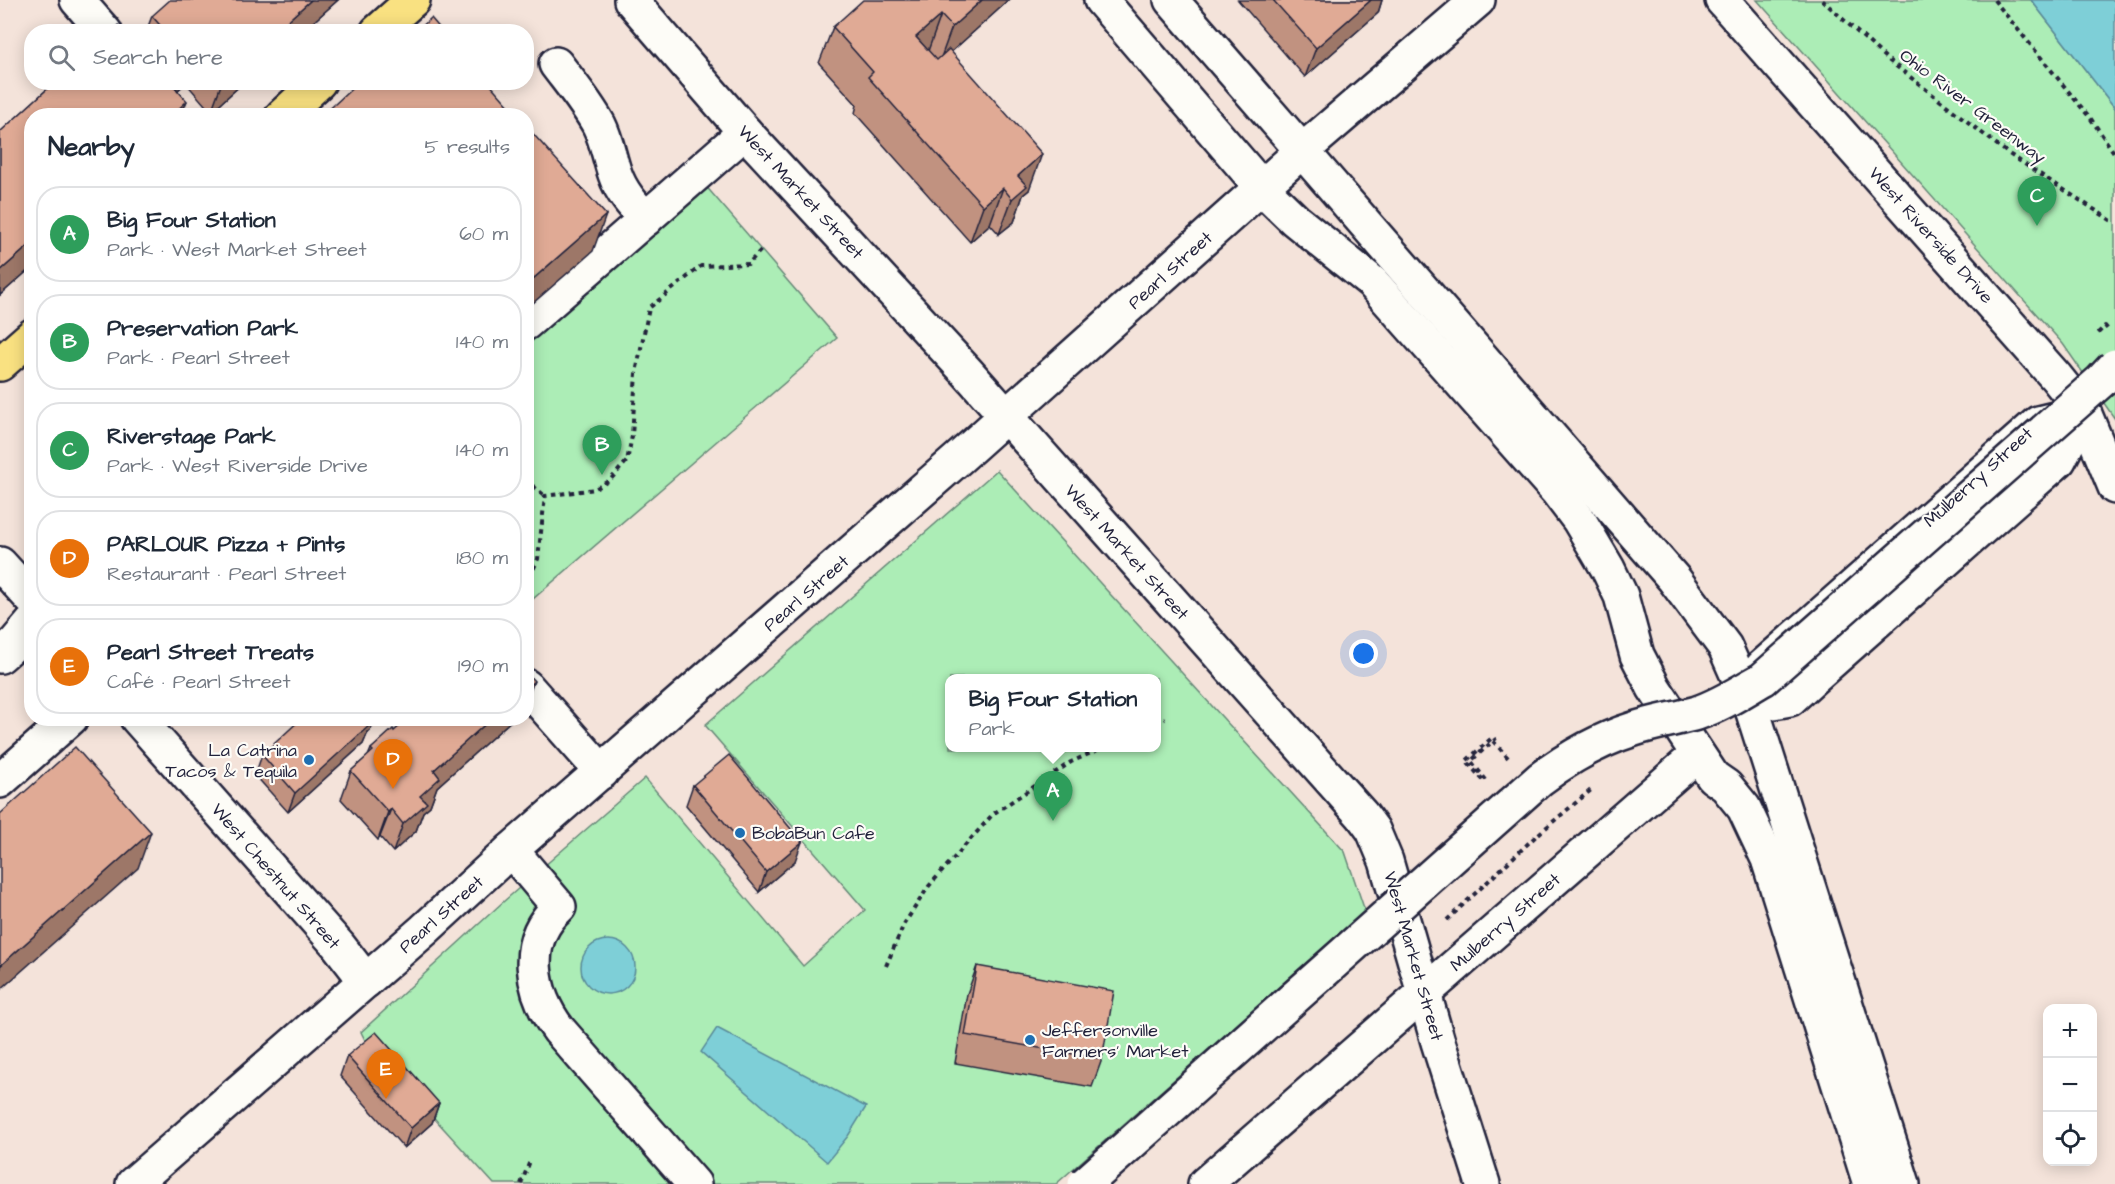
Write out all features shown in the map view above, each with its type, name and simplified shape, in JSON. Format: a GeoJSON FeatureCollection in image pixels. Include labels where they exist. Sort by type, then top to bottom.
{"type":"FeatureCollection","features":[{"type":"Feature","properties":{"kind":"main road"},"geometry":{"type":"LineString","coordinates":[[386,24],[413,0]]}},
{"type":"Feature","properties":{"kind":"main road"},"geometry":{"type":"LineString","coordinates":[[291,108],[311,90]]}},
{"type":"Feature","properties":{"kind":"main road"},"geometry":{"type":"LineString","coordinates":[[0,364],[24,343]]}},
{"type":"Feature","properties":{"kind":"street"},"geometry":{"type":"LineString","coordinates":[[77,0],[98,24]]}},
{"type":"Feature","properties":{"kind":"street","name":"West Market Street"},"geometry":{"type":"LineString","coordinates":[[631,0],[745,132],[968,373],[1362,814],[1373,830],[1386,861],[1483,1184]]}},
{"type":"Feature","properties":{"kind":"street"},"geometry":{"type":"LineString","coordinates":[[1101,0],[1262,188],[1295,220],[1372,282],[1557,491],[1578,520],[1608,569],[1621,596],[1637,655],[1654,688],[1713,777],[1726,786],[1744,808],[1760,839],[1870,1184]]}},
{"type":"Feature","properties":{"kind":"street","name":"Pearl Street"},"geometry":{"type":"LineString","coordinates":[[133,1184],[1005,417],[1302,151],[1478,0]]}},
{"type":"Feature","properties":{"kind":"street","name":"West Riverside Drive"},"geometry":{"type":"LineString","coordinates":[[1722,0],[2029,345],[2084,412],[2115,487]]}},
{"type":"Feature","properties":{"kind":"street"},"geometry":{"type":"LineString","coordinates":[[1183,4],[1302,151],[1674,579],[1725,647],[1751,706],[1903,1184]]}},
{"type":"Feature","properties":{"kind":"street"},"geometry":{"type":"LineString","coordinates":[[556,64],[584,101],[599,126],[606,141],[614,173],[623,192],[646,219]]}},
{"type":"Feature","properties":{"kind":"street"},"geometry":{"type":"LineString","coordinates":[[534,316],[745,132]]}},
{"type":"Feature","properties":{"kind":"street"},"geometry":{"type":"LineString","coordinates":[[1084,1184],[1540,779],[1561,764],[1608,738],[1636,728],[1698,712],[1729,699],[1763,679],[2101,381],[2115,366]]}},
{"type":"Feature","properties":{"kind":"street"},"geometry":{"type":"LineString","coordinates":[[1751,706],[1790,699],[1831,663],[2060,460],[2084,412]]}},
{"type":"Feature","properties":{"kind":"street"},"geometry":{"type":"LineString","coordinates":[[0,564],[24,590]]}},
{"type":"Feature","properties":{"kind":"street"},"geometry":{"type":"LineString","coordinates":[[0,656],[24,632]]}},
{"type":"Feature","properties":{"kind":"street"},"geometry":{"type":"LineString","coordinates":[[534,695],[602,772]]}},
{"type":"Feature","properties":{"kind":"street"},"geometry":{"type":"LineString","coordinates":[[0,781],[62,726]]}},
{"type":"Feature","properties":{"kind":"street","name":"West Chestnut Street"},"geometry":{"type":"LineString","coordinates":[[144,726],[338,945],[366,981]]}},
{"type":"Feature","properties":{"kind":"street","name":"Mulberry Street"},"geometry":{"type":"LineString","coordinates":[[1205,1184],[1697,754]]}},
{"type":"Feature","properties":{"kind":"street"},"geometry":{"type":"LineString","coordinates":[[511,850],[559,907],[544,925],[537,939],[534,955],[535,979],[540,1000],[546,1012],[559,1030],[694,1184]]}},
{"type":"Feature","properties":{"kind":"path","name":"Ohio River Greenway"},"geometry":{"type":"LineString","coordinates":[[1822,0],[1887,59],[2009,154],[2115,223]]}},
{"type":"Feature","properties":{"kind":"path"},"geometry":{"type":"LineString","coordinates":[[1994,0],[2091,118],[2115,154]]}},
{"type":"Feature","properties":{"kind":"path"},"geometry":{"type":"LineString","coordinates":[[534,487],[545,496],[595,489],[610,480],[627,461],[632,436],[636,373],[650,308],[701,266],[748,264],[761,250]]}},
{"type":"Feature","properties":{"kind":"path"},"geometry":{"type":"LineString","coordinates":[[534,566],[537,559],[545,496]]}},
{"type":"Feature","properties":{"kind":"path"},"geometry":{"type":"LineString","coordinates":[[1161,721],[1165,719]]}},
{"type":"Feature","properties":{"kind":"path"},"geometry":{"type":"LineString","coordinates":[[1484,779],[1466,761],[1493,737],[1509,757]]}},
{"type":"Feature","properties":{"kind":"path"},"geometry":{"type":"LineString","coordinates":[[886,966],[904,924],[929,886],[993,814],[1071,762],[1092,752]]}},
{"type":"Feature","properties":{"kind":"path"},"geometry":{"type":"LineString","coordinates":[[1446,920],[1536,836],[1597,785]]}},
{"type":"Feature","properties":{"kind":"path"},"geometry":{"type":"LineString","coordinates":[[521,1184],[530,1161]]}},
{"type":"Feature","properties":{"kind":"green space"},"geometry":{"type":"Polygon","coordinates":[[[1757,0],[2031,0],[2115,108],[2115,419],[2063,344],[1757,0]]]}},
{"type":"Feature","properties":{"kind":"green space"},"geometry":{"type":"Polygon","coordinates":[[[704,184],[837,338],[534,598],[534,340],[704,184]]]}},
{"type":"Feature","properties":{"kind":"green space"},"geometry":{"type":"Polygon","coordinates":[[[997,470],[1345,852],[1365,911],[1056,1184],[494,1184],[367,1044],[361,1032],[503,902],[645,778],[803,966],[865,910],[705,725],[997,470]]]}},
{"type":"Feature","properties":{"kind":"water"},"geometry":{"type":"Polygon","coordinates":[[[2031,0],[2115,0],[2115,108],[2031,0]]]}},
{"type":"Feature","properties":{"kind":"water"},"geometry":{"type":"Polygon","coordinates":[[[603,940],[613,940],[623,944],[631,952],[635,967],[631,982],[623,990],[613,994],[603,994],[593,990],[585,982],[581,972],[581,962],[585,952],[593,944],[603,940]]]}},
{"type":"Feature","properties":{"kind":"water"},"geometry":{"type":"Polygon","coordinates":[[[717,1028],[866,1107],[848,1136],[827,1162],[701,1052],[717,1028]]]}},
{"type":"Feature","properties":{"kind":"building"},"geometry":{"type":"Polygon","coordinates":[[[170,0],[311,0],[284,24],[159,24],[152,16],[170,0]]]}},
{"type":"Feature","properties":{"kind":"building"},"geometry":{"type":"Polygon","coordinates":[[[863,0],[982,0],[952,27],[941,15],[916,37],[937,60],[949,49],[1042,154],[1018,176],[1027,186],[1012,199],[1003,188],[983,206],[868,77],[873,72],[833,27],[863,0]]]}},
{"type":"Feature","properties":{"kind":"building"},"geometry":{"type":"Polygon","coordinates":[[[1273,0],[1371,0],[1316,48],[1273,0]]]}},
{"type":"Feature","properties":{"kind":"building"},"geometry":{"type":"Polygon","coordinates":[[[431,18],[436,24],[425,24],[431,18]]]}},
{"type":"Feature","properties":{"kind":"building"},"geometry":{"type":"Polygon","coordinates":[[[46,90],[177,90],[187,101],[180,108],[26,108],[46,90]]]}},
{"type":"Feature","properties":{"kind":"building"},"geometry":{"type":"Polygon","coordinates":[[[350,90],[495,90],[511,108],[331,108],[350,90]]]}},
{"type":"Feature","properties":{"kind":"building"},"geometry":{"type":"Polygon","coordinates":[[[24,110],[24,250],[0,271],[0,132],[24,110]]]}},
{"type":"Feature","properties":{"kind":"building"},"geometry":{"type":"Polygon","coordinates":[[[534,135],[606,215],[534,278],[534,135]]]}},
{"type":"Feature","properties":{"kind":"building"},"geometry":{"type":"Polygon","coordinates":[[[293,726],[369,726],[295,793],[262,755],[293,726]]]}},
{"type":"Feature","properties":{"kind":"building"},"geometry":{"type":"Polygon","coordinates":[[[400,726],[483,726],[434,770],[440,778],[420,796],[427,803],[403,824],[391,809],[388,812],[351,771],[373,751],[371,749],[393,729],[394,731],[400,726]]]}},
{"type":"Feature","properties":{"kind":"building"},"geometry":{"type":"Polygon","coordinates":[[[75,747],[151,832],[0,966],[0,814],[75,747]]]}},
{"type":"Feature","properties":{"kind":"building"},"geometry":{"type":"Polygon","coordinates":[[[729,755],[802,842],[766,872],[693,785],[729,755]]]}},
{"type":"Feature","properties":{"kind":"building"},"geometry":{"type":"Polygon","coordinates":[[[977,966],[1114,991],[1102,1059],[965,1035],[977,966]]]}},
{"type":"Feature","properties":{"kind":"building"},"geometry":{"type":"Polygon","coordinates":[[[376,1032],[439,1103],[411,1128],[347,1056],[376,1032]]]}},
{"type":"Feature","properties":{"kind":"place","name":"Riverstage Park"},"geometry":{"type":"Point","coordinates":[2037,226]}},
{"type":"Feature","properties":{"kind":"place","name":"Preservation Park"},"geometry":{"type":"Point","coordinates":[602,475]}},
{"type":"Feature","properties":{"kind":"place","name":"La Catrina Tacos & Tequila"},"geometry":{"type":"Point","coordinates":[309,760]}},
{"type":"Feature","properties":{"kind":"place","name":"PARLOUR Pizza + Pints"},"geometry":{"type":"Point","coordinates":[393,789]}},
{"type":"Feature","properties":{"kind":"place","name":"Big Four Station"},"geometry":{"type":"Point","coordinates":[1053,821]}},
{"type":"Feature","properties":{"kind":"place","name":"BobaBun Cafe"},"geometry":{"type":"Point","coordinates":[740,833]}},
{"type":"Feature","properties":{"kind":"place","name":"Jeffersonville Farmers' Market"},"geometry":{"type":"Point","coordinates":[1030,1040]}},
{"type":"Feature","properties":{"kind":"place","name":"Pearl Street Treats"},"geometry":{"type":"Point","coordinates":[386,1099]}}]}
